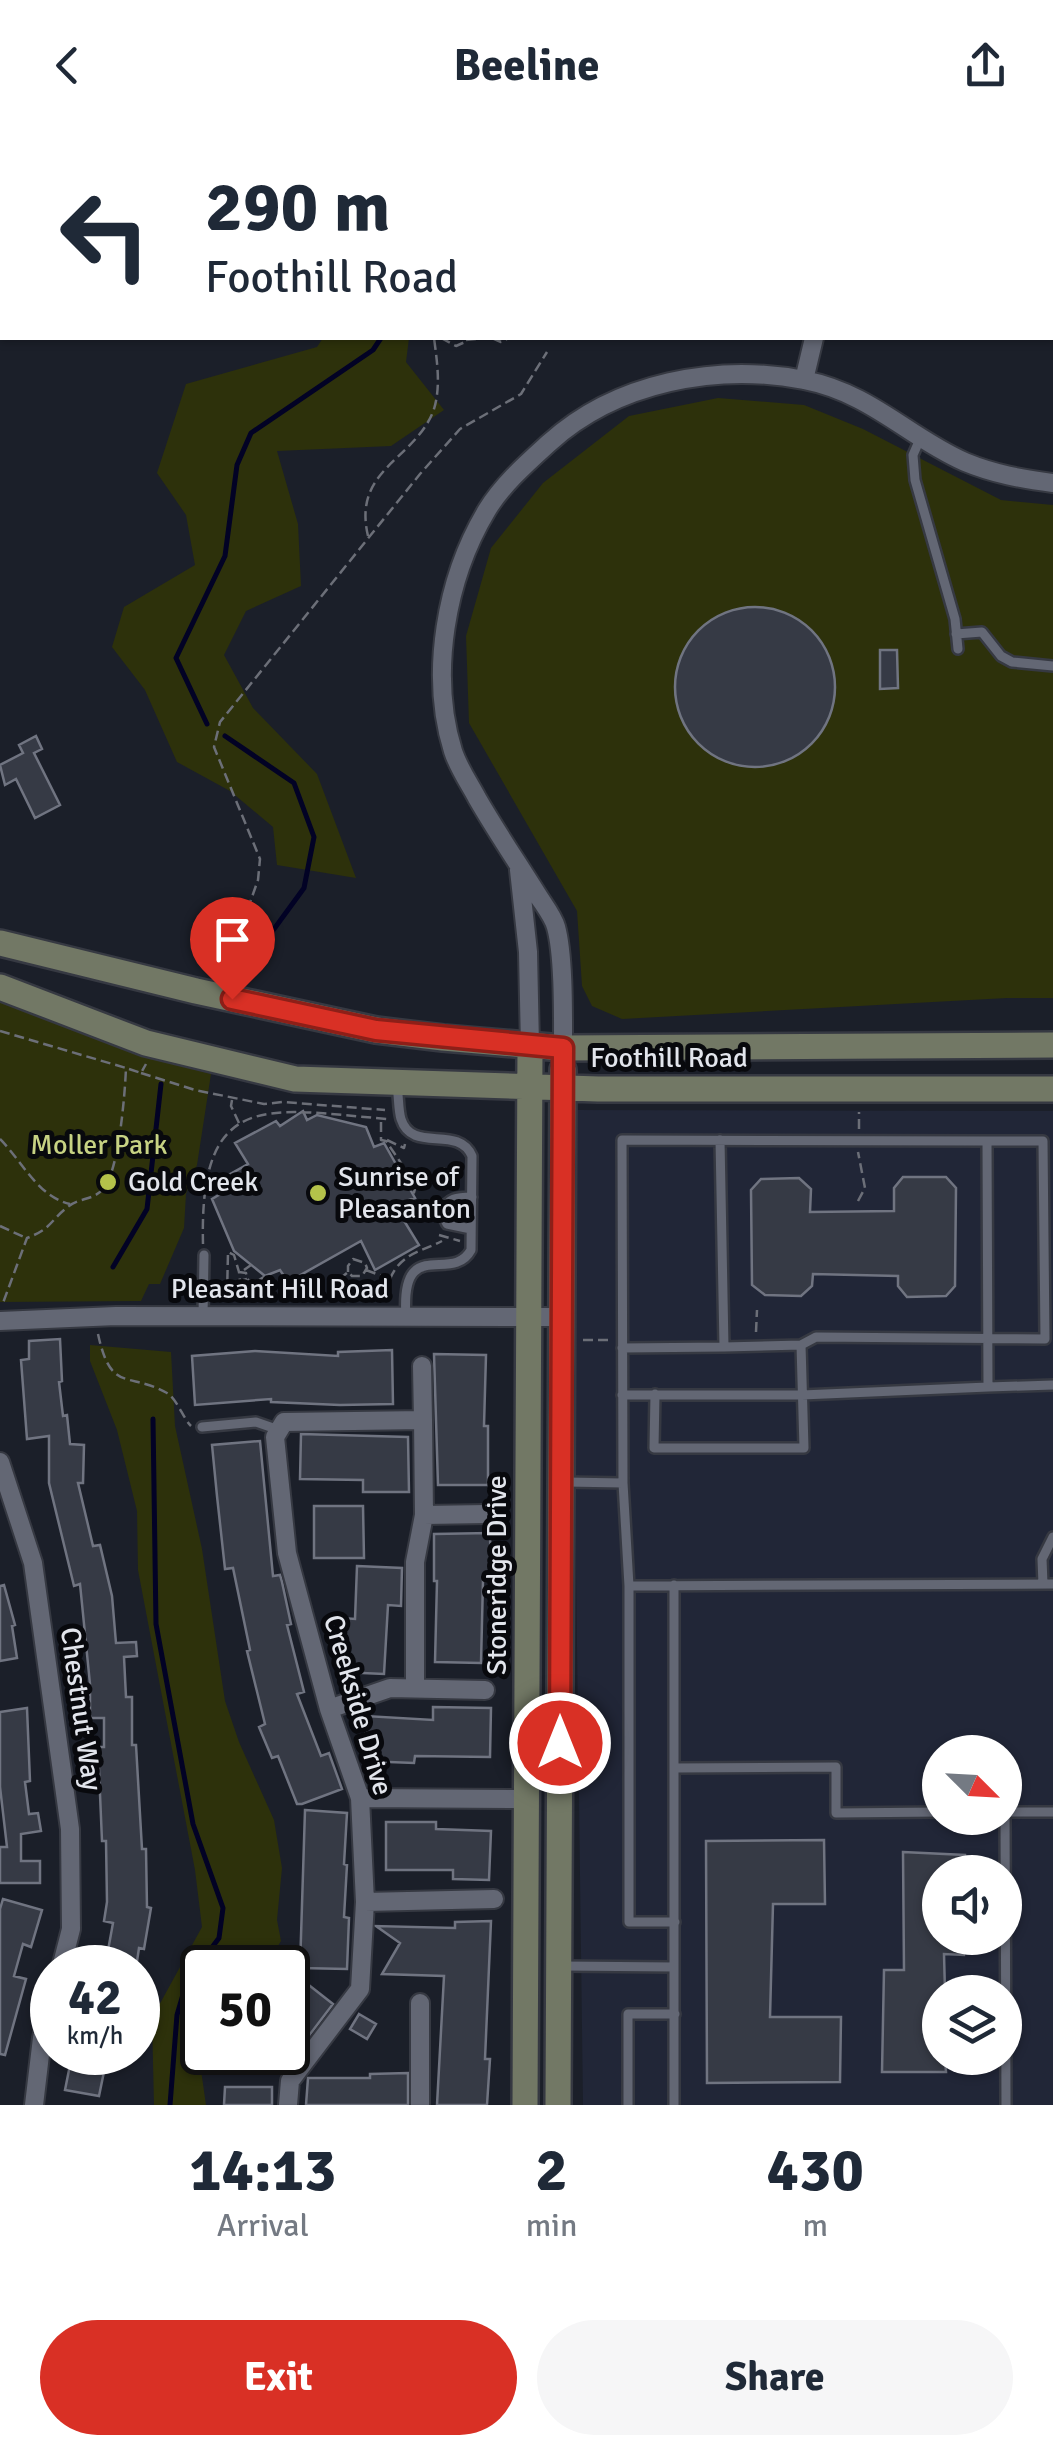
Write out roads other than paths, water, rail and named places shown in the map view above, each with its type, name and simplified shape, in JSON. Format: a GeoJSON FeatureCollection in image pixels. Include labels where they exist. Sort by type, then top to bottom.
{"type":"FeatureCollection","features":[{"type":"Feature","properties":{"kind":"main road","name":"Foothill Road"},"geometry":{"type":"LineString","coordinates":[[0,943],[376,1030],[530,1046],[1053,1045]]}},
{"type":"Feature","properties":{"kind":"main road","name":"Foothill Road"},"geometry":{"type":"LineString","coordinates":[[0,987],[146,1043],[295,1079],[562,1088],[1053,1089]]}},
{"type":"Feature","properties":{"kind":"main road","name":"Stoneridge Drive"},"geometry":{"type":"LineString","coordinates":[[525,2105],[530,1046]]}},
{"type":"Feature","properties":{"kind":"main road"},"geometry":{"type":"LineString","coordinates":[[558,2105],[563,1048]]}},
{"type":"Feature","properties":{"kind":"street"},"geometry":{"type":"LineString","coordinates":[[804,380],[814,340]]}},
{"type":"Feature","properties":{"kind":"street"},"geometry":{"type":"LineString","coordinates":[[563,1048],[556,926],[453,752],[444,694],[449,607],[463,559],[488,508],[519,471],[561,432],[614,402],[660,383],[726,373],[804,380],[842,391],[977,466],[1006,477],[1053,484]]}},
{"type":"Feature","properties":{"kind":"street"},"geometry":{"type":"LineString","coordinates":[[519,864],[528,952],[530,1046]]}},
{"type":"Feature","properties":{"kind":"street","name":"Pleasant Hill Road"},"geometry":{"type":"LineString","coordinates":[[0,1321],[96,1317],[561,1317]]}},
{"type":"Feature","properties":{"kind":"street"},"geometry":{"type":"LineString","coordinates":[[416,1688],[415,1562],[424,1515],[422,1366]]}},
{"type":"Feature","properties":{"kind":"street"},"geometry":{"type":"LineString","coordinates":[[282,1426],[423,1420]]}},
{"type":"Feature","properties":{"kind":"street","name":"Creekside Drive"},"geometry":{"type":"LineString","coordinates":[[282,1426],[275,1437],[287,1554],[329,1709],[360,1798],[365,1902],[360,1989],[290,2081],[288,2105]]}},
{"type":"Feature","properties":{"kind":"street","name":"Chestnut Way"},"geometry":{"type":"LineString","coordinates":[[0,1462],[33,1563],[70,1829],[71,1930],[67,1945]]}},
{"type":"Feature","properties":{"kind":"street"},"geometry":{"type":"LineString","coordinates":[[424,1515],[488,1514]]}},
{"type":"Feature","properties":{"kind":"street"},"geometry":{"type":"LineString","coordinates":[[329,1709],[390,1688],[485,1690]]}},
{"type":"Feature","properties":{"kind":"street"},"geometry":{"type":"LineString","coordinates":[[360,1798],[526,1799]]}},
{"type":"Feature","properties":{"kind":"street"},"geometry":{"type":"LineString","coordinates":[[365,1902],[494,1899]]}},
{"type":"Feature","properties":{"kind":"street"},"geometry":{"type":"LineString","coordinates":[[420,2003],[420,2105]]}},
{"type":"Feature","properties":{"kind":"street"},"geometry":{"type":"LineString","coordinates":[[34,2105],[38,2075]]}},
{"type":"Feature","properties":{"kind":"lane"},"geometry":{"type":"LineString","coordinates":[[922,436],[913,456],[914,480],[955,619],[958,649]]}},
{"type":"Feature","properties":{"kind":"lane"},"geometry":{"type":"LineString","coordinates":[[956,634],[982,632],[1001,656],[1012,662],[1053,666]]}},
{"type":"Feature","properties":{"kind":"lane"},"geometry":{"type":"LineString","coordinates":[[397,1083],[401,1115],[417,1136],[457,1140],[468,1146],[472,1156],[471,1250],[466,1259],[420,1267],[412,1274],[404,1290],[406,1317]]}},
{"type":"Feature","properties":{"kind":"lane"},"geometry":{"type":"LineString","coordinates":[[622,1348],[801,1345],[816,1336],[1045,1338],[1044,1141],[622,1140],[622,1348],[622,1395],[623,1483],[629,1586],[629,1922],[674,1922]]}},
{"type":"Feature","properties":{"kind":"lane"},"geometry":{"type":"LineString","coordinates":[[720,1140],[724,1347]]}},
{"type":"Feature","properties":{"kind":"lane"},"geometry":{"type":"LineString","coordinates":[[988,1141],[988,1387]]}},
{"type":"Feature","properties":{"kind":"lane"},"geometry":{"type":"LineString","coordinates":[[472,1198],[456,1198],[445,1203],[441,1212],[447,1224],[472,1229]]}},
{"type":"Feature","properties":{"kind":"lane"},"geometry":{"type":"LineString","coordinates":[[203,1317],[204,1255]]}},
{"type":"Feature","properties":{"kind":"lane"},"geometry":{"type":"LineString","coordinates":[[655,1394],[654,1448],[804,1448],[801,1345]]}},
{"type":"Feature","properties":{"kind":"lane"},"geometry":{"type":"LineString","coordinates":[[622,1395],[802,1394],[1053,1385]]}},
{"type":"Feature","properties":{"kind":"lane"},"geometry":{"type":"LineString","coordinates":[[202,1426],[256,1422],[282,1426]]}},
{"type":"Feature","properties":{"kind":"lane"},"geometry":{"type":"LineString","coordinates":[[560,1482],[623,1483]]}},
{"type":"Feature","properties":{"kind":"lane"},"geometry":{"type":"LineString","coordinates":[[629,1586],[1048,1584],[1042,1559],[1053,1537]]}},
{"type":"Feature","properties":{"kind":"lane"},"geometry":{"type":"LineString","coordinates":[[674,1586],[674,2105]]}},
{"type":"Feature","properties":{"kind":"lane"},"geometry":{"type":"LineString","coordinates":[[674,1768],[836,1767],[836,1813],[922,1812]]}},
{"type":"Feature","properties":{"kind":"lane"},"geometry":{"type":"LineString","coordinates":[[1022,1812],[1053,1812]]}},
{"type":"Feature","properties":{"kind":"lane"},"geometry":{"type":"LineString","coordinates":[[1006,1835],[1006,2105]]}},
{"type":"Feature","properties":{"kind":"lane"},"geometry":{"type":"LineString","coordinates":[[559,1966],[674,1967]]}},
{"type":"Feature","properties":{"kind":"lane"},"geometry":{"type":"LineString","coordinates":[[628,2105],[628,2014],[674,2014]]}},
{"type":"Feature","properties":{"kind":"waterway","name":"Gold Creek"},"geometry":{"type":"LineString","coordinates":[[207,724],[176,658],[225,556],[237,465],[251,433],[373,350],[380,340]]}},
{"type":"Feature","properties":{"kind":"waterway","name":"Gold Creek"},"geometry":{"type":"LineString","coordinates":[[225,736],[294,783],[314,837],[304,888],[236,981]]}},
{"type":"Feature","properties":{"kind":"waterway","name":"Gold Creek"},"geometry":{"type":"LineString","coordinates":[[113,1267],[147,1209],[161,1084]]}},
{"type":"Feature","properties":{"kind":"waterway","name":"Gold Creek"},"geometry":{"type":"LineString","coordinates":[[153,1419],[156,1624],[193,1824],[223,1908],[219,1938],[187,1981],[177,2015],[170,2105]]}},
{"type":"Feature","properties":{"kind":"place","name":"Gold Creek"},"geometry":{"type":"Point","coordinates":[108,1182]}},
{"type":"Feature","properties":{"kind":"place","name":"Sunrise of Pleasanton"},"geometry":{"type":"Point","coordinates":[318,1193]}},
{"type":"Feature","properties":{"kind":"park label","name":"Moller Park"},"geometry":{"type":"Point","coordinates":[99,1145]}}]}
